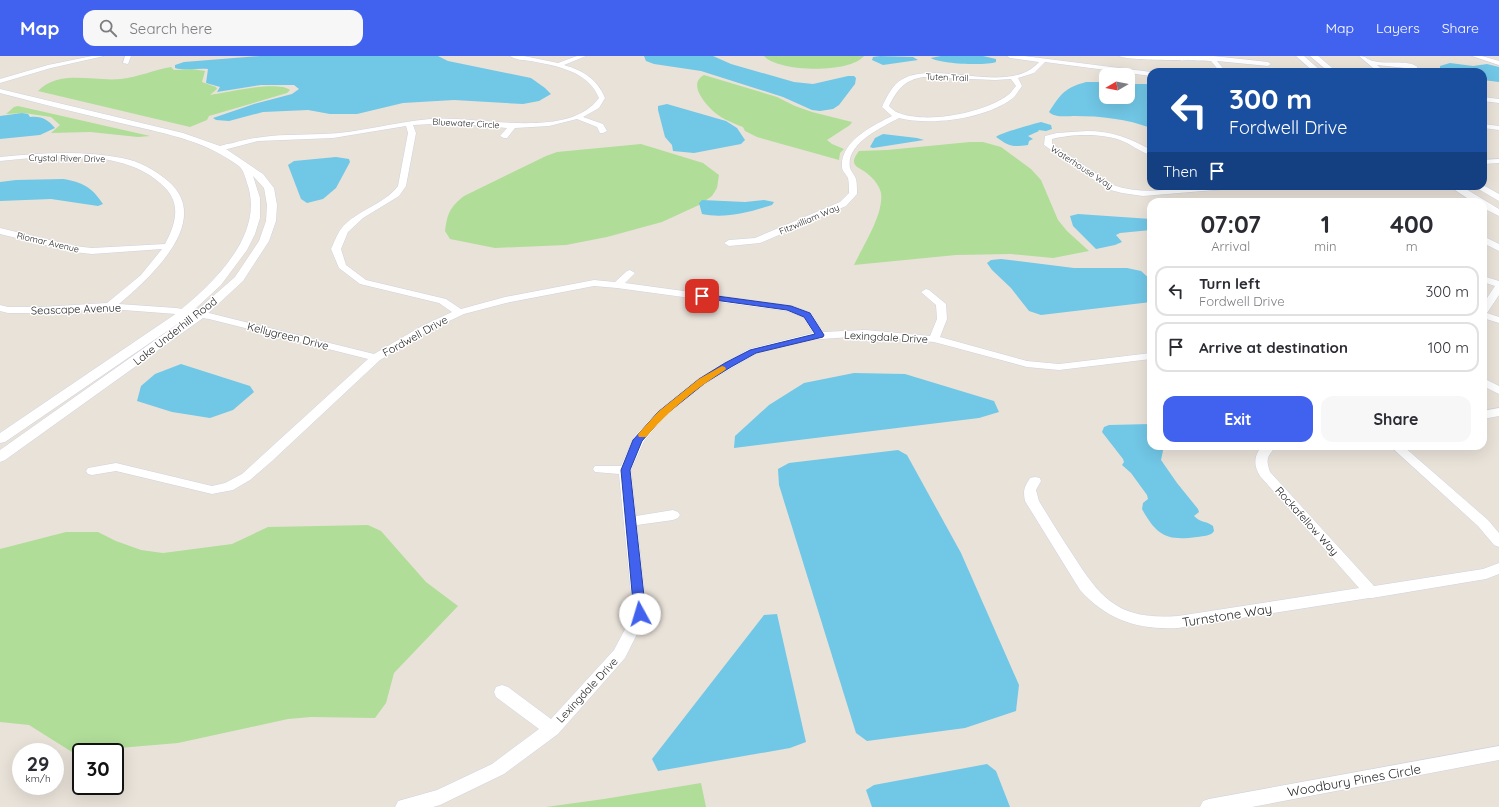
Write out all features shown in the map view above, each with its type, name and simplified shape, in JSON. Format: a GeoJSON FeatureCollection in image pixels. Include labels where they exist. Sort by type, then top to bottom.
{"type":"FeatureCollection","features":[{"type":"Feature","properties":{"kind":"street"},"geometry":{"type":"LineString","coordinates":[[63,56],[70,61]]}},
{"type":"Feature","properties":{"kind":"street"},"geometry":{"type":"LineString","coordinates":[[0,81],[70,61],[101,56]]}},
{"type":"Feature","properties":{"kind":"street"},"geometry":{"type":"LineString","coordinates":[[126,64],[128,56]]}},
{"type":"Feature","properties":{"kind":"street","name":"Bluewater Circle"},"geometry":{"type":"LineString","coordinates":[[220,149],[259,139],[334,136],[409,123],[453,120],[514,126],[555,123],[578,117],[590,111],[600,103],[602,98],[601,93],[597,86],[588,78],[558,65],[513,56]]}},
{"type":"Feature","properties":{"kind":"street"},"geometry":{"type":"LineString","coordinates":[[558,65],[583,56]]}},
{"type":"Feature","properties":{"kind":"street"},"geometry":{"type":"LineString","coordinates":[[1010,56],[1147,73]]}},
{"type":"Feature","properties":{"kind":"street"},"geometry":{"type":"LineString","coordinates":[[1122,56],[1211,57],[1250,60],[1268,64]]}},
{"type":"Feature","properties":{"kind":"street"},"geometry":{"type":"LineString","coordinates":[[1300,56],[1314,68]]}},
{"type":"Feature","properties":{"kind":"street"},"geometry":{"type":"LineString","coordinates":[[1314,56],[1328,68]]}},
{"type":"Feature","properties":{"kind":"street"},"geometry":{"type":"LineString","coordinates":[[1362,56],[1377,68]]}},
{"type":"Feature","properties":{"kind":"street"},"geometry":{"type":"LineString","coordinates":[[1475,56],[1499,63]]}},
{"type":"Feature","properties":{"kind":"street"},"geometry":{"type":"LineString","coordinates":[[1211,57],[1220,68]]}},
{"type":"Feature","properties":{"kind":"street","name":"Tuten Trail"},"geometry":{"type":"LineString","coordinates":[[897,116],[889,112],[885,107],[902,82],[912,78],[931,75],[991,78],[1012,77],[1028,74],[1043,60]]}},
{"type":"Feature","properties":{"kind":"street"},"geometry":{"type":"LineString","coordinates":[[1370,63],[1396,64],[1415,67]]}},
{"type":"Feature","properties":{"kind":"street"},"geometry":{"type":"LineString","coordinates":[[897,116],[916,119],[938,119],[962,116],[987,109],[1011,96],[1019,86],[1017,81],[1012,77]]}},
{"type":"Feature","properties":{"kind":"street","name":"Lake Underhill Road"},"geometry":{"type":"LineString","coordinates":[[0,91],[180,135],[220,149],[260,176],[269,188],[272,205],[271,221],[264,241],[239,279],[199,315],[0,456]]}},
{"type":"Feature","properties":{"kind":"street"},"geometry":{"type":"LineString","coordinates":[[1487,100],[1498,102],[1499,92]]}},
{"type":"Feature","properties":{"kind":"street","name":"Fitzwilliam Way"},"geometry":{"type":"LineString","coordinates":[[729,243],[757,241],[843,204],[853,194],[852,179],[846,168],[848,153],[860,140],[877,126],[897,116]]}},
{"type":"Feature","properties":{"kind":"street"},"geometry":{"type":"LineString","coordinates":[[578,117],[600,126],[602,131]]}},
{"type":"Feature","properties":{"kind":"street"},"geometry":{"type":"LineString","coordinates":[[409,123],[412,134],[402,186],[396,194],[360,216],[344,232],[336,250],[342,266],[362,282],[442,301],[460,312]]}},
{"type":"Feature","properties":{"kind":"street"},"geometry":{"type":"LineString","coordinates":[[504,136],[514,126]]}},
{"type":"Feature","properties":{"kind":"street"},"geometry":{"type":"LineString","coordinates":[[1487,126],[1499,128]]}},
{"type":"Feature","properties":{"kind":"street","name":"Waterhouse Way"},"geometry":{"type":"LineString","coordinates":[[1147,151],[1126,139],[1112,134],[1094,132],[1054,136],[1048,138],[1048,145],[1110,187],[1122,192],[1143,194],[1178,190]]}},
{"type":"Feature","properties":{"kind":"street","name":"Crystal River Drive"},"geometry":{"type":"LineString","coordinates":[[0,159],[71,156],[122,160],[138,165],[152,172],[165,182],[176,195],[180,210],[177,226],[169,246],[148,273],[110,306]]}},
{"type":"Feature","properties":{"kind":"street"},"geometry":{"type":"LineString","coordinates":[[1487,162],[1499,161]]}},
{"type":"Feature","properties":{"kind":"street","name":"Lake Underhill Road"},"geometry":{"type":"LineString","coordinates":[[0,439],[185,312],[220,279],[236,259],[247,240],[255,221],[257,203],[253,186],[245,167]]}},
{"type":"Feature","properties":{"kind":"street"},"geometry":{"type":"LineString","coordinates":[[1460,190],[1474,198]]}},
{"type":"Feature","properties":{"kind":"street"},"geometry":{"type":"LineString","coordinates":[[1485,190],[1499,198]]}},
{"type":"Feature","properties":{"kind":"street"},"geometry":{"type":"LineString","coordinates":[[1487,206],[1499,213]]}},
{"type":"Feature","properties":{"kind":"street","name":"Riomar Avenue"},"geometry":{"type":"LineString","coordinates":[[0,231],[74,249],[86,250],[169,246]]}},
{"type":"Feature","properties":{"kind":"street"},"geometry":{"type":"LineString","coordinates":[[1487,241],[1499,248]]}},
{"type":"Feature","properties":{"kind":"street"},"geometry":{"type":"LineString","coordinates":[[617,285],[630,273]]}},
{"type":"Feature","properties":{"kind":"street"},"geometry":{"type":"LineString","coordinates":[[1487,280],[1499,284]]}},
{"type":"Feature","properties":{"kind":"street","name":"Fordwell Drive"},"geometry":{"type":"LineString","coordinates":[[92,471],[116,468],[212,490],[228,487],[246,477],[268,458],[376,358],[426,328],[460,312],[505,300],[594,283],[788,308],[807,315],[820,335]]}},
{"type":"Feature","properties":{"kind":"street"},"geometry":{"type":"LineString","coordinates":[[1487,306],[1499,288]]}},
{"type":"Feature","properties":{"kind":"street"},"geometry":{"type":"LineString","coordinates":[[926,292],[941,304],[942,319],[934,339]]}},
{"type":"Feature","properties":{"kind":"street","name":"Seascape Avenue"},"geometry":{"type":"LineString","coordinates":[[3,311],[110,306],[185,312],[199,315]]}},
{"type":"Feature","properties":{"kind":"street","name":"Kellygreen Drive"},"geometry":{"type":"LineString","coordinates":[[199,315],[376,358]]}},
{"type":"Feature","properties":{"kind":"street"},"geometry":{"type":"LineString","coordinates":[[1487,316],[1499,320]]}},
{"type":"Feature","properties":{"kind":"street","name":"Lexingdale Drive"},"geometry":{"type":"LineString","coordinates":[[404,807],[440,797],[498,769],[552,729],[620,654],[640,614],[625,470],[638,440],[661,414],[702,381],[753,351],[820,335],[865,333],[934,339],[1027,364],[1060,367],[1147,356]]}},
{"type":"Feature","properties":{"kind":"street"},"geometry":{"type":"LineString","coordinates":[[1487,384],[1499,391]]}},
{"type":"Feature","properties":{"kind":"street"},"geometry":{"type":"LineString","coordinates":[[1487,414],[1499,412]]}},
{"type":"Feature","properties":{"kind":"street","name":"Rockafellow Way"},"geometry":{"type":"LineString","coordinates":[[1265,450],[1262,453],[1260,459],[1264,473],[1372,593]]}},
{"type":"Feature","properties":{"kind":"street"},"geometry":{"type":"LineString","coordinates":[[1401,450],[1483,523],[1499,542]]}},
{"type":"Feature","properties":{"kind":"street"},"geometry":{"type":"LineString","coordinates":[[598,469],[625,470]]}},
{"type":"Feature","properties":{"kind":"street","name":"Turnstone Way"},"geometry":{"type":"LineString","coordinates":[[1035,481],[1030,490],[1032,500],[1085,586],[1103,604],[1124,616],[1138,621],[1165,624],[1372,593],[1486,574],[1499,568]]}},
{"type":"Feature","properties":{"kind":"street"},"geometry":{"type":"LineString","coordinates":[[630,521],[673,515]]}},
{"type":"Feature","properties":{"kind":"street"},"geometry":{"type":"LineString","coordinates":[[502,692],[552,729]]}},
{"type":"Feature","properties":{"kind":"street","name":"Woodbury Pines Circle"},"geometry":{"type":"LineString","coordinates":[[1209,807],[1499,753]]}},
{"type":"Feature","properties":{"kind":"green space"},"geometry":{"type":"Polygon","coordinates":[[[764,56],[864,56],[856,62],[844,66],[814,69],[783,65],[764,56]]]}},
{"type":"Feature","properties":{"kind":"green space"},"geometry":{"type":"Polygon","coordinates":[[[171,67],[174,70],[192,69],[205,71],[202,82],[216,87],[217,89],[210,95],[251,88],[274,86],[283,87],[290,90],[287,93],[209,116],[207,120],[190,127],[38,91],[47,84],[56,80],[67,78],[121,79],[171,67]]]}},
{"type":"Feature","properties":{"kind":"green space"},"geometry":{"type":"Polygon","coordinates":[[[704,75],[777,97],[812,112],[852,122],[850,125],[827,140],[844,149],[840,153],[839,160],[757,137],[745,131],[743,127],[721,117],[707,105],[698,92],[697,82],[704,75]]]}},
{"type":"Feature","properties":{"kind":"green space"},"geometry":{"type":"Polygon","coordinates":[[[18,106],[150,136],[138,137],[90,132],[51,133],[60,125],[51,117],[24,113],[6,114],[14,107],[18,106]]]}},
{"type":"Feature","properties":{"kind":"green space"},"geometry":{"type":"Polygon","coordinates":[[[983,142],[1001,147],[1031,169],[1041,180],[1058,220],[1067,231],[1089,251],[1053,258],[1011,254],[956,255],[854,265],[876,220],[881,201],[881,193],[876,183],[866,172],[854,164],[855,156],[859,151],[887,150],[983,142]]]}},
{"type":"Feature","properties":{"kind":"green space"},"geometry":{"type":"Polygon","coordinates":[[[641,144],[703,163],[719,175],[717,188],[712,196],[699,205],[662,222],[607,237],[566,245],[495,248],[450,239],[445,231],[452,207],[464,196],[546,156],[557,152],[641,144]]]}},
{"type":"Feature","properties":{"kind":"green space"},"geometry":{"type":"Polygon","coordinates":[[[368,525],[381,531],[426,582],[458,606],[394,673],[386,703],[375,718],[311,717],[288,719],[178,743],[124,748],[124,743],[72,743],[72,752],[64,747],[64,743],[58,743],[29,725],[0,722],[0,549],[66,532],[98,532],[116,541],[141,550],[163,553],[232,544],[268,527],[368,525]]]}},
{"type":"Feature","properties":{"kind":"green space"},"geometry":{"type":"Polygon","coordinates":[[[701,783],[706,807],[546,807],[604,799],[701,783]]]}},
{"type":"Feature","properties":{"kind":"water"},"geometry":{"type":"Polygon","coordinates":[[[260,56],[438,56],[448,61],[531,78],[551,94],[539,101],[523,104],[454,100],[403,103],[357,114],[330,114],[308,110],[263,112],[229,121],[216,120],[213,118],[254,104],[292,94],[299,89],[294,85],[261,85],[217,92],[220,87],[206,83],[208,69],[175,68],[175,65],[184,62],[260,56]]]}},
{"type":"Feature","properties":{"kind":"water"},"geometry":{"type":"Polygon","coordinates":[[[644,56],[713,56],[731,64],[794,82],[813,84],[848,76],[854,76],[856,78],[855,84],[839,105],[833,109],[820,111],[812,110],[783,97],[701,71],[654,64],[646,61],[644,56]]]}},
{"type":"Feature","properties":{"kind":"water"},"geometry":{"type":"Polygon","coordinates":[[[941,56],[983,56],[996,59],[996,62],[983,64],[963,64],[943,62],[931,58],[941,56]]]}},
{"type":"Feature","properties":{"kind":"water"},"geometry":{"type":"Polygon","coordinates":[[[873,57],[913,57],[918,60],[883,65],[872,60],[873,57]]]}},
{"type":"Feature","properties":{"kind":"water"},"geometry":{"type":"Polygon","coordinates":[[[1450,63],[1473,66],[1487,64],[1499,67],[1499,82],[1487,80],[1487,68],[1440,68],[1440,66],[1450,63]]]}},
{"type":"Feature","properties":{"kind":"water"},"geometry":{"type":"Polygon","coordinates":[[[1086,82],[1099,82],[1099,104],[1135,104],[1135,84],[1147,84],[1147,127],[1133,122],[1114,119],[1058,116],[1049,112],[1064,92],[1086,82]]]}},
{"type":"Feature","properties":{"kind":"water"},"geometry":{"type":"Polygon","coordinates":[[[667,104],[726,121],[737,128],[745,140],[741,144],[694,153],[673,151],[672,145],[665,137],[658,110],[658,106],[667,104]]]}},
{"type":"Feature","properties":{"kind":"water"},"geometry":{"type":"Polygon","coordinates":[[[22,113],[28,114],[30,117],[44,119],[55,128],[40,135],[0,139],[0,116],[22,113]]]}},
{"type":"Feature","properties":{"kind":"water"},"geometry":{"type":"Polygon","coordinates":[[[1041,122],[1051,125],[1052,129],[1046,131],[1038,130],[1039,131],[1028,136],[1033,139],[1029,141],[1028,145],[1011,146],[996,137],[1010,131],[1041,122]]]}},
{"type":"Feature","properties":{"kind":"water"},"geometry":{"type":"Polygon","coordinates":[[[883,134],[924,140],[873,148],[870,147],[875,138],[883,134]]]}},
{"type":"Feature","properties":{"kind":"water"},"geometry":{"type":"Polygon","coordinates":[[[336,157],[349,159],[350,162],[336,188],[323,199],[307,203],[301,199],[288,165],[294,161],[336,157]]]}},
{"type":"Feature","properties":{"kind":"water"},"geometry":{"type":"Polygon","coordinates":[[[63,179],[76,182],[91,189],[103,204],[98,206],[51,199],[0,201],[0,182],[16,180],[63,179]]]}},
{"type":"Feature","properties":{"kind":"water"},"geometry":{"type":"Polygon","coordinates":[[[702,200],[745,202],[764,200],[774,202],[772,205],[755,210],[720,216],[702,214],[699,203],[702,200]]]}},
{"type":"Feature","properties":{"kind":"water"},"geometry":{"type":"Polygon","coordinates":[[[1078,214],[1147,219],[1147,230],[1120,233],[1116,235],[1122,242],[1096,249],[1073,226],[1070,216],[1078,214]]]}},
{"type":"Feature","properties":{"kind":"water"},"geometry":{"type":"Polygon","coordinates":[[[1001,259],[1074,268],[1127,268],[1141,271],[1147,276],[1147,302],[1041,315],[1029,311],[1011,288],[992,270],[987,263],[991,260],[1001,259]]]}},
{"type":"Feature","properties":{"kind":"water"},"geometry":{"type":"Polygon","coordinates":[[[181,364],[250,386],[254,392],[233,410],[210,418],[172,412],[137,401],[141,386],[155,374],[181,364]]]}},
{"type":"Feature","properties":{"kind":"water"},"geometry":{"type":"Polygon","coordinates":[[[854,373],[905,374],[994,401],[999,412],[979,418],[734,448],[735,436],[769,405],[804,383],[854,373]]]}},
{"type":"Feature","properties":{"kind":"water"},"geometry":{"type":"Polygon","coordinates":[[[1147,424],[1147,450],[1163,450],[1161,460],[1198,509],[1199,512],[1194,516],[1199,520],[1213,526],[1214,531],[1211,534],[1207,536],[1178,538],[1164,535],[1158,531],[1147,518],[1142,509],[1143,503],[1148,499],[1147,495],[1131,473],[1122,465],[1124,462],[1123,459],[1102,432],[1104,427],[1109,425],[1147,424]]]}},
{"type":"Feature","properties":{"kind":"water"},"geometry":{"type":"Polygon","coordinates":[[[898,450],[907,455],[961,553],[1019,685],[1016,711],[965,728],[867,741],[856,733],[779,485],[778,469],[789,463],[898,450]]]}},
{"type":"Feature","properties":{"kind":"water"},"geometry":{"type":"Polygon","coordinates":[[[777,614],[806,742],[790,748],[658,771],[652,759],[764,615],[777,614]]]}},
{"type":"Feature","properties":{"kind":"water"},"geometry":{"type":"Polygon","coordinates":[[[987,764],[996,771],[1010,807],[872,807],[866,790],[874,785],[987,764]]]}},
{"type":"Feature","properties":{"kind":"slow traffic"},"geometry":{"type":"LineString","coordinates":[[642,435],[661,414],[702,381],[722,369]]}},
{"type":"Feature","properties":{"kind":"route"},"geometry":{"type":"LineString","coordinates":[[640,614],[625,470],[638,440],[661,414],[702,381],[728,365],[753,351],[806,337],[820,335],[807,315],[788,308],[702,296]]}}]}
